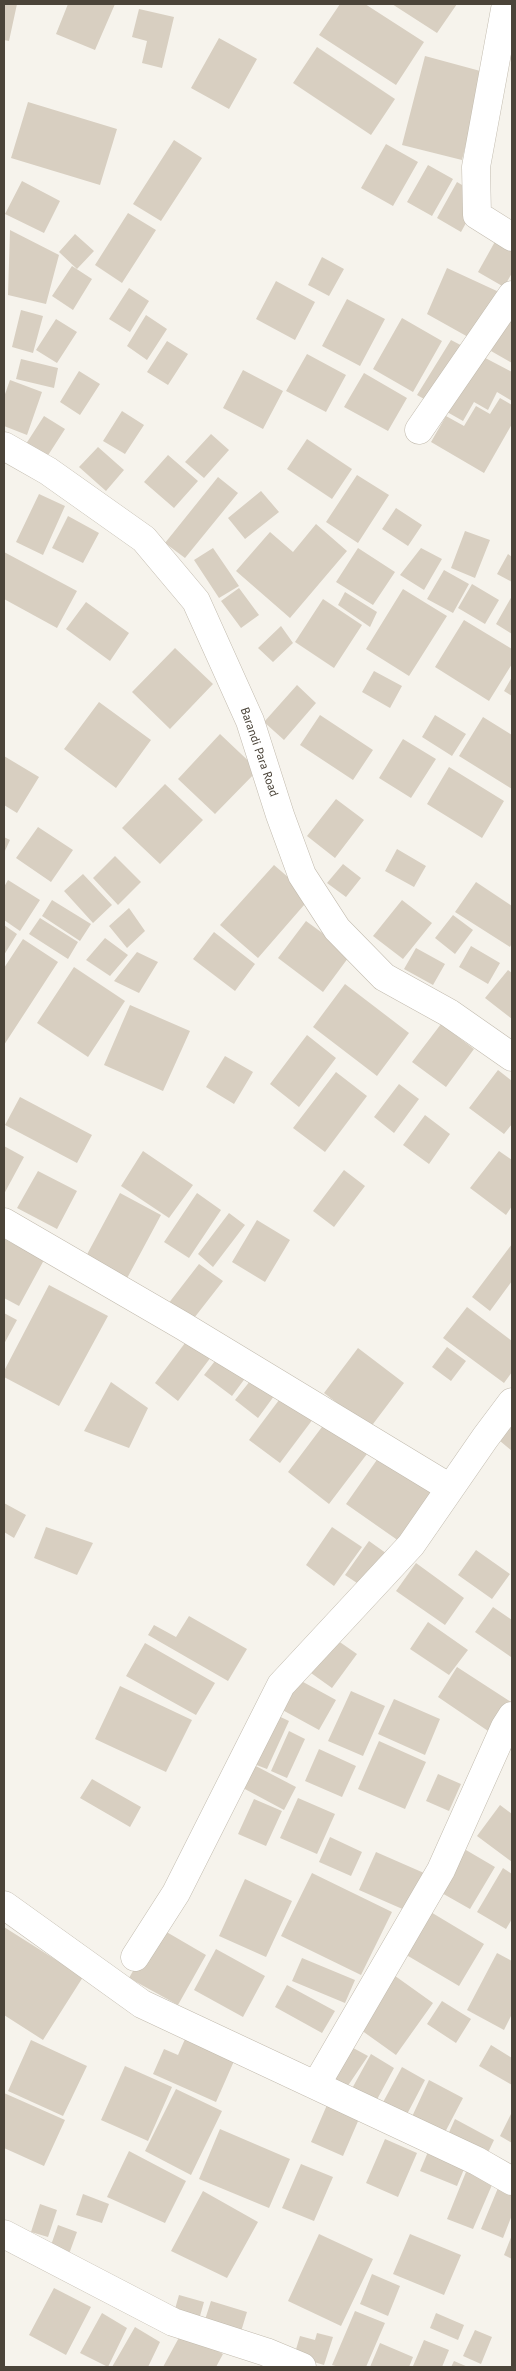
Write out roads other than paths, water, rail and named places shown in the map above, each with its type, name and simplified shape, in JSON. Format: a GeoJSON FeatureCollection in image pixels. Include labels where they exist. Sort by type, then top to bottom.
{"type":"FeatureCollection","features":[{"type":"Feature","properties":{"kind":"street"},"geometry":{"type":"LineString","coordinates":[[506,4],[476,167],[476,177],[477,215],[512,237]]}},
{"type":"Feature","properties":{"kind":"street"},"geometry":{"type":"LineString","coordinates":[[419,430],[512,294]]}},
{"type":"Feature","properties":{"kind":"street","name":"Barandi Para Road"},"geometry":{"type":"LineString","coordinates":[[4,446],[48,471],[144,539],[196,601],[250,721],[280,815],[302,875],[337,929],[384,977],[449,1012],[512,1057]]}},
{"type":"Feature","properties":{"kind":"street"},"geometry":{"type":"LineString","coordinates":[[4,1222],[175,1321],[450,1488]]}},
{"type":"Feature","properties":{"kind":"street"},"geometry":{"type":"LineString","coordinates":[[135,1957],[176,1893],[282,1685],[411,1545],[512,1402]]}},
{"type":"Feature","properties":{"kind":"street"},"geometry":{"type":"LineString","coordinates":[[316,2085],[441,1870],[505,1727],[512,1716]]}},
{"type":"Feature","properties":{"kind":"street"},"geometry":{"type":"LineString","coordinates":[[4,1905],[142,2004],[477,2161],[512,2181]]}},
{"type":"Feature","properties":{"kind":"street"},"geometry":{"type":"LineString","coordinates":[[4,2234],[173,2322],[266,2352],[302,2367]]}}]}
